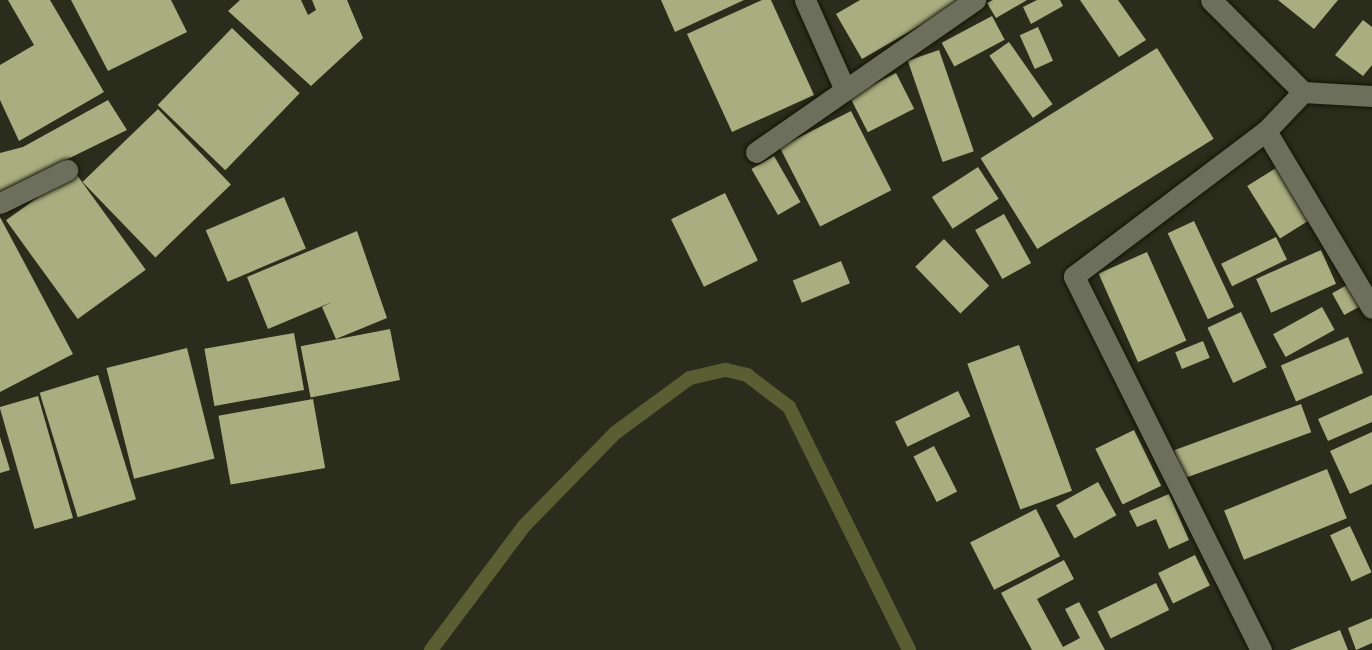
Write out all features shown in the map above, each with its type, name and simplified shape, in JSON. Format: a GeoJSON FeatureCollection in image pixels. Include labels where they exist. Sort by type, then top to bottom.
{"type":"FeatureCollection","features":[{"type":"Feature","properties":{"kind":"street"},"geometry":{"type":"LineString","coordinates":[[805,0],[845,90]]}},
{"type":"Feature","properties":{"kind":"street"},"geometry":{"type":"LineString","coordinates":[[756,152],[975,0]]}},
{"type":"Feature","properties":{"kind":"street"},"geometry":{"type":"LineString","coordinates":[[1211,0],[1303,92],[1372,96]]}},
{"type":"Feature","properties":{"kind":"street"},"geometry":{"type":"LineString","coordinates":[[1261,650],[1074,276],[1266,131],[1303,92]]}},
{"type":"Feature","properties":{"kind":"street"},"geometry":{"type":"LineString","coordinates":[[1266,131],[1372,308]]}},
{"type":"Feature","properties":{"kind":"street"},"geometry":{"type":"LineString","coordinates":[[0,203],[67,170]]}},
{"type":"Feature","properties":{"kind":"building"},"geometry":{"type":"Polygon","coordinates":[[[8,0],[50,0],[104,92],[19,141],[0,100],[0,65],[34,45],[8,0]]]}},
{"type":"Feature","properties":{"kind":"building"},"geometry":{"type":"Polygon","coordinates":[[[71,0],[171,0],[187,32],[108,71],[71,0]]]}},
{"type":"Feature","properties":{"kind":"building"},"geometry":{"type":"Polygon","coordinates":[[[240,0],[301,0],[308,15],[316,10],[312,0],[347,0],[363,38],[311,86],[228,11],[240,0]]]}},
{"type":"Feature","properties":{"kind":"building"},"geometry":{"type":"Polygon","coordinates":[[[661,0],[744,0],[675,32],[661,0]]]}},
{"type":"Feature","properties":{"kind":"building"},"geometry":{"type":"Polygon","coordinates":[[[762,0],[771,0],[814,95],[732,132],[687,34],[762,0]]]}},
{"type":"Feature","properties":{"kind":"building"},"geometry":{"type":"Polygon","coordinates":[[[860,0],[957,0],[959,3],[862,59],[836,14],[860,0]]]}},
{"type":"Feature","properties":{"kind":"building"},"geometry":{"type":"Polygon","coordinates":[[[993,0],[1027,0],[996,18],[987,3],[993,0]]]}},
{"type":"Feature","properties":{"kind":"building"},"geometry":{"type":"Polygon","coordinates":[[[1037,0],[1060,0],[1063,6],[1031,24],[1023,7],[1037,0]]]}},
{"type":"Feature","properties":{"kind":"building"},"geometry":{"type":"Polygon","coordinates":[[[1080,0],[1118,0],[1146,40],[1119,57],[1080,0]]]}},
{"type":"Feature","properties":{"kind":"building"},"geometry":{"type":"Polygon","coordinates":[[[1278,0],[1338,0],[1314,29],[1278,0]]]}},
{"type":"Feature","properties":{"kind":"building"},"geometry":{"type":"Polygon","coordinates":[[[992,16],[1005,40],[954,67],[942,43],[992,16]]]}},
{"type":"Feature","properties":{"kind":"building"},"geometry":{"type":"Polygon","coordinates":[[[1363,20],[1372,27],[1372,65],[1363,76],[1335,55],[1363,20]]]}},
{"type":"Feature","properties":{"kind":"building"},"geometry":{"type":"Polygon","coordinates":[[[1038,27],[1053,61],[1035,69],[1020,35],[1038,27]]]}},
{"type":"Feature","properties":{"kind":"building"},"geometry":{"type":"Polygon","coordinates":[[[232,28],[300,93],[225,170],[158,105],[232,28]]]}},
{"type":"Feature","properties":{"kind":"building"},"geometry":{"type":"Polygon","coordinates":[[[1009,42],[1053,104],[1033,118],[989,56],[1009,42]]]}},
{"type":"Feature","properties":{"kind":"building"},"geometry":{"type":"Polygon","coordinates":[[[1157,48],[1214,139],[1037,249],[981,158],[1157,48]]]}},
{"type":"Feature","properties":{"kind":"building"},"geometry":{"type":"Polygon","coordinates":[[[939,50],[974,151],[943,162],[908,61],[939,50]]]}},
{"type":"Feature","properties":{"kind":"building"},"geometry":{"type":"Polygon","coordinates":[[[896,73],[914,109],[868,132],[850,97],[896,73]]]}},
{"type":"Feature","properties":{"kind":"building"},"geometry":{"type":"Polygon","coordinates":[[[108,100],[127,130],[0,192],[0,153],[23,147],[108,100]]]}},
{"type":"Feature","properties":{"kind":"building"},"geometry":{"type":"Polygon","coordinates":[[[158,109],[231,185],[155,257],[82,182],[158,109]]]}},
{"type":"Feature","properties":{"kind":"building"},"geometry":{"type":"Polygon","coordinates":[[[851,111],[891,190],[820,227],[780,147],[851,111]]]}},
{"type":"Feature","properties":{"kind":"building"},"geometry":{"type":"Polygon","coordinates":[[[774,156],[800,202],[778,215],[751,169],[774,156]]]}},
{"type":"Feature","properties":{"kind":"building"},"geometry":{"type":"Polygon","coordinates":[[[978,167],[999,199],[953,229],[932,197],[978,167]]]}},
{"type":"Feature","properties":{"kind":"building"},"geometry":{"type":"Polygon","coordinates":[[[1276,168],[1309,221],[1280,239],[1247,186],[1276,168]]]}},
{"type":"Feature","properties":{"kind":"building"},"geometry":{"type":"Polygon","coordinates":[[[74,171],[146,270],[78,319],[6,220],[74,171]]]}},
{"type":"Feature","properties":{"kind":"building"},"geometry":{"type":"Polygon","coordinates":[[[725,193],[758,260],[704,287],[671,219],[725,193]]]}},
{"type":"Feature","properties":{"kind":"building"},"geometry":{"type":"Polygon","coordinates":[[[284,197],[306,249],[228,282],[206,230],[284,197]]]}},
{"type":"Feature","properties":{"kind":"building"},"geometry":{"type":"Polygon","coordinates":[[[1004,214],[1031,263],[1002,279],[975,230],[1004,214]]]}},
{"type":"Feature","properties":{"kind":"building"},"geometry":{"type":"Polygon","coordinates":[[[0,217],[73,354],[0,392],[0,217]]]}},
{"type":"Feature","properties":{"kind":"building"},"geometry":{"type":"Polygon","coordinates":[[[1194,221],[1234,307],[1208,319],[1168,233],[1194,221]]]}},
{"type":"Feature","properties":{"kind":"building"},"geometry":{"type":"Polygon","coordinates":[[[357,231],[387,318],[336,339],[322,307],[332,302],[268,329],[247,277],[357,231]]]}},
{"type":"Feature","properties":{"kind":"building"},"geometry":{"type":"Polygon","coordinates":[[[1276,237],[1287,259],[1232,286],[1221,264],[1276,237]]]}},
{"type":"Feature","properties":{"kind":"building"},"geometry":{"type":"Polygon","coordinates":[[[944,239],[989,286],[960,314],[915,267],[944,239]]]}},
{"type":"Feature","properties":{"kind":"building"},"geometry":{"type":"Polygon","coordinates":[[[1321,250],[1336,284],[1271,313],[1256,279],[1321,250]]]}},
{"type":"Feature","properties":{"kind":"building"},"geometry":{"type":"Polygon","coordinates":[[[1147,252],[1186,341],[1138,362],[1099,274],[1147,252]]]}},
{"type":"Feature","properties":{"kind":"building"},"geometry":{"type":"Polygon","coordinates":[[[841,261],[850,283],[802,303],[793,280],[841,261]]]}},
{"type":"Feature","properties":{"kind":"building"},"geometry":{"type":"Polygon","coordinates":[[[1347,285],[1359,307],[1344,315],[1332,293],[1347,285]]]}},
{"type":"Feature","properties":{"kind":"building"},"geometry":{"type":"Polygon","coordinates":[[[1322,307],[1335,330],[1286,357],[1273,334],[1322,307]]]}},
{"type":"Feature","properties":{"kind":"building"},"geometry":{"type":"Polygon","coordinates":[[[1241,312],[1267,367],[1233,383],[1207,328],[1241,312]]]}},
{"type":"Feature","properties":{"kind":"building"},"geometry":{"type":"Polygon","coordinates":[[[390,329],[400,380],[311,397],[301,346],[390,329]]]}},
{"type":"Feature","properties":{"kind":"building"},"geometry":{"type":"Polygon","coordinates":[[[294,333],[304,390],[214,406],[204,349],[294,333]]]}},
{"type":"Feature","properties":{"kind":"building"},"geometry":{"type":"Polygon","coordinates":[[[1348,337],[1363,373],[1296,401],[1281,366],[1348,337]]]}},
{"type":"Feature","properties":{"kind":"building"},"geometry":{"type":"Polygon","coordinates":[[[1203,341],[1210,358],[1182,369],[1175,352],[1203,341]]]}},
{"type":"Feature","properties":{"kind":"building"},"geometry":{"type":"Polygon","coordinates":[[[1019,345],[1072,491],[1020,509],[967,364],[1019,345]]]}},
{"type":"Feature","properties":{"kind":"building"},"geometry":{"type":"Polygon","coordinates":[[[187,348],[215,459],[134,479],[106,368],[187,348]]]}},
{"type":"Feature","properties":{"kind":"building"},"geometry":{"type":"Polygon","coordinates":[[[98,375],[136,499],[78,517],[40,393],[98,375]]]}},
{"type":"Feature","properties":{"kind":"building"},"geometry":{"type":"Polygon","coordinates":[[[958,391],[970,416],[907,447],[895,422],[958,391]]]}},
{"type":"Feature","properties":{"kind":"building"},"geometry":{"type":"Polygon","coordinates":[[[1372,395],[1372,422],[1328,441],[1318,419],[1372,395]]]}},
{"type":"Feature","properties":{"kind":"building"},"geometry":{"type":"Polygon","coordinates":[[[38,396],[73,518],[35,529],[0,407],[38,396]]]}},
{"type":"Feature","properties":{"kind":"building"},"geometry":{"type":"Polygon","coordinates":[[[313,399],[325,468],[231,485],[218,416],[313,399]]]}},
{"type":"Feature","properties":{"kind":"building"},"geometry":{"type":"Polygon","coordinates":[[[1301,404],[1311,432],[1184,478],[1174,450],[1301,404]]]}},
{"type":"Feature","properties":{"kind":"building"},"geometry":{"type":"Polygon","coordinates":[[[1134,430],[1161,486],[1123,505],[1095,449],[1134,430]]]}},
{"type":"Feature","properties":{"kind":"building"},"geometry":{"type":"Polygon","coordinates":[[[1372,432],[1372,484],[1350,494],[1330,451],[1372,432]]]}},
{"type":"Feature","properties":{"kind":"building"},"geometry":{"type":"Polygon","coordinates":[[[0,437],[10,470],[0,473],[0,437]]]}},
{"type":"Feature","properties":{"kind":"building"},"geometry":{"type":"Polygon","coordinates":[[[934,446],[957,491],[937,502],[914,456],[934,446]]]}},
{"type":"Feature","properties":{"kind":"building"},"geometry":{"type":"Polygon","coordinates":[[[1327,469],[1347,518],[1244,560],[1224,511],[1327,469]]]}},
{"type":"Feature","properties":{"kind":"building"},"geometry":{"type":"Polygon","coordinates":[[[1098,482],[1116,515],[1074,539],[1056,505],[1098,482]]]}},
{"type":"Feature","properties":{"kind":"building"},"geometry":{"type":"Polygon","coordinates":[[[1169,494],[1189,540],[1169,549],[1156,519],[1137,527],[1129,511],[1169,494]]]}},
{"type":"Feature","properties":{"kind":"building"},"geometry":{"type":"Polygon","coordinates":[[[1036,509],[1060,556],[994,590],[970,543],[1036,509]]]}},
{"type":"Feature","properties":{"kind":"building"},"geometry":{"type":"Polygon","coordinates":[[[1350,526],[1372,572],[1352,582],[1330,535],[1350,526]]]}},
{"type":"Feature","properties":{"kind":"building"},"geometry":{"type":"Polygon","coordinates":[[[1195,555],[1210,586],[1173,604],[1158,573],[1195,555]]]}},
{"type":"Feature","properties":{"kind":"building"},"geometry":{"type":"Polygon","coordinates":[[[1064,560],[1074,579],[1037,599],[1063,647],[1080,638],[1065,609],[1079,602],[1105,650],[1032,650],[1001,593],[1064,560]]]}},
{"type":"Feature","properties":{"kind":"building"},"geometry":{"type":"Polygon","coordinates":[[[1156,583],[1169,610],[1111,638],[1098,611],[1156,583]]]}},
{"type":"Feature","properties":{"kind":"building"},"geometry":{"type":"Polygon","coordinates":[[[1372,618],[1372,643],[1356,650],[1348,628],[1372,618]]]}},
{"type":"Feature","properties":{"kind":"building"},"geometry":{"type":"Polygon","coordinates":[[[1340,630],[1348,650],[1290,650],[1340,630]]]}},
{"type":"Feature","properties":{"kind":"waterway"},"geometry":{"type":"LineString","coordinates":[[431,650],[524,526],[615,433],[690,378],[726,370],[747,375],[789,407],[909,650]]}}]}
